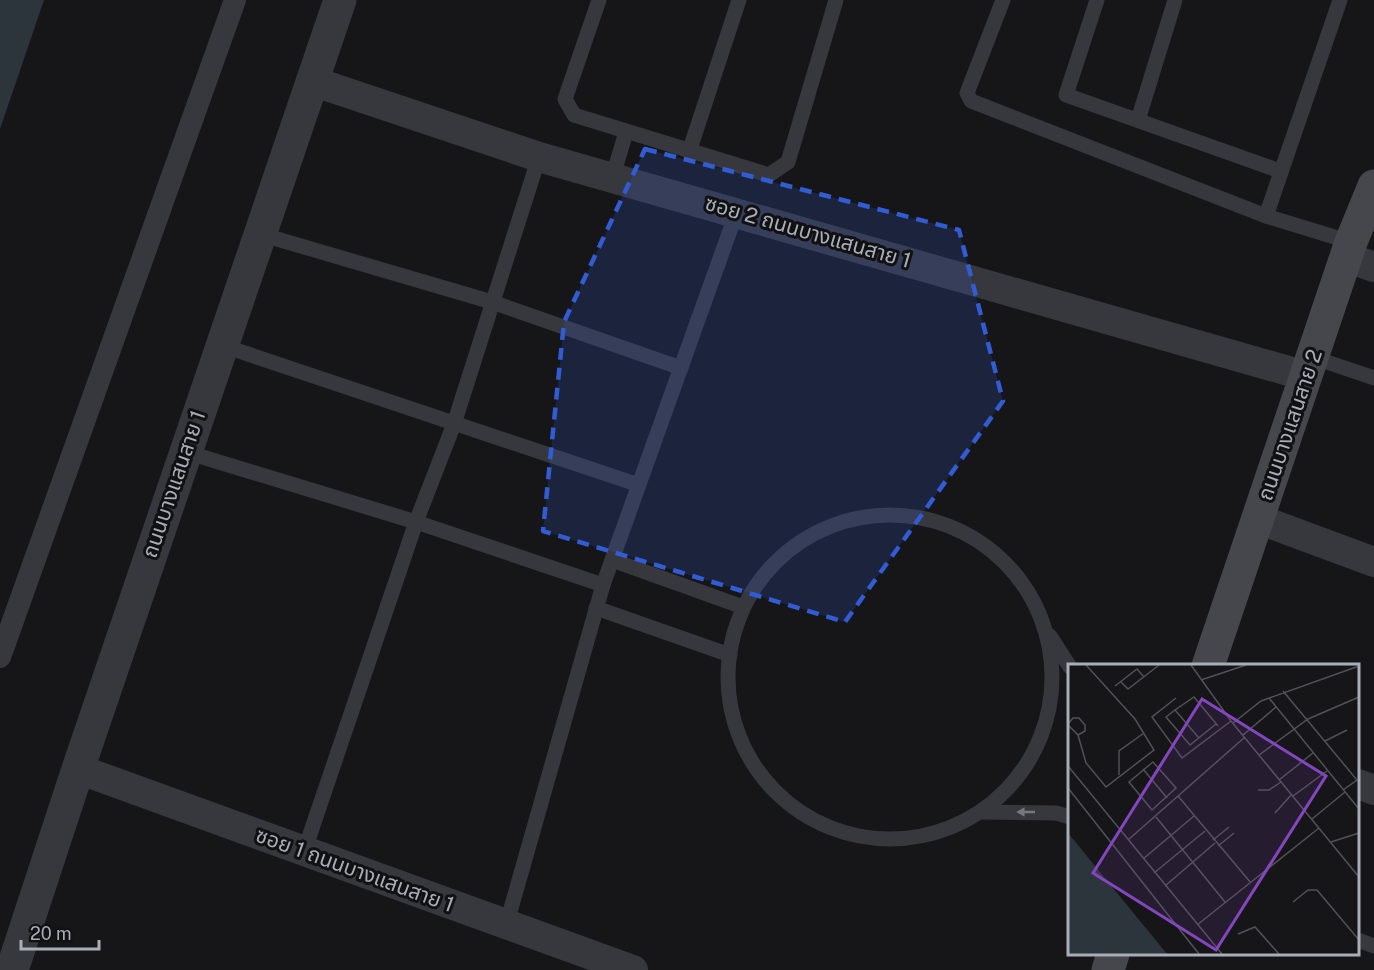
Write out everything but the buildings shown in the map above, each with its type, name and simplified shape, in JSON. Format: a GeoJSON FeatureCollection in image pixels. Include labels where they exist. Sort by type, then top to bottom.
{"type":"FeatureCollection","features":[{"type":"Feature","properties":{"kind":"main road","name":"ถนนบางแสนสาย 2"},"geometry":{"type":"LineString","coordinates":[[1209,664],[1309,366],[1357,255],[1374,186]]}},
{"type":"Feature","properties":{"kind":"main road"},"geometry":{"type":"LineString","coordinates":[[1108,970],[1113,955]]}},
{"type":"Feature","properties":{"kind":"street"},"geometry":{"type":"LineString","coordinates":[[0,657],[235,0]]}},
{"type":"Feature","properties":{"kind":"street","name":"ถนนบางแสนสาย 1"},"geometry":{"type":"LineString","coordinates":[[12,970],[221,345],[340,0]]}},
{"type":"Feature","properties":{"kind":"street","name":"ซอย 2 ถนนบางแสนสาย 1"},"geometry":{"type":"LineString","coordinates":[[312,81],[539,157],[1309,366]]}},
{"type":"Feature","properties":{"kind":"street"},"geometry":{"type":"LineString","coordinates":[[1258,519],[1374,562]]}},
{"type":"Feature","properties":{"kind":"street","name":"ซอย 1 ถนนบางแสนสาย 1"},"geometry":{"type":"LineString","coordinates":[[78,769],[633,970]]}},
{"type":"Feature","properties":{"kind":"street"},"geometry":{"type":"LineString","coordinates":[[1359,784],[1374,790]]}},
{"type":"Feature","properties":{"kind":"lane"},"geometry":{"type":"LineString","coordinates":[[598,0],[565,99],[574,115],[769,175],[788,162],[836,0]]}},
{"type":"Feature","properties":{"kind":"lane"},"geometry":{"type":"LineString","coordinates":[[689,152],[739,0]]}},
{"type":"Feature","properties":{"kind":"lane"},"geometry":{"type":"LineString","coordinates":[[1003,0],[967,93],[971,101],[1266,216],[1357,255]]}},
{"type":"Feature","properties":{"kind":"lane"},"geometry":{"type":"LineString","coordinates":[[1097,0],[1066,95],[1280,171]]}},
{"type":"Feature","properties":{"kind":"lane"},"geometry":{"type":"LineString","coordinates":[[1138,120],[1175,0]]}},
{"type":"Feature","properties":{"kind":"lane"},"geometry":{"type":"LineString","coordinates":[[1266,216],[1340,0]]}},
{"type":"Feature","properties":{"kind":"lane"},"geometry":{"type":"LineString","coordinates":[[613,176],[626,132]]}},
{"type":"Feature","properties":{"kind":"lane"},"geometry":{"type":"LineString","coordinates":[[303,852],[416,522],[454,424],[539,157]]}},
{"type":"Feature","properties":{"kind":"lane"},"geometry":{"type":"LineString","coordinates":[[507,926],[603,585],[737,211]]}},
{"type":"Feature","properties":{"kind":"lane"},"geometry":{"type":"LineString","coordinates":[[260,234],[492,302],[681,369]]}},
{"type":"Feature","properties":{"kind":"lane"},"geometry":{"type":"LineString","coordinates":[[221,345],[639,485]]}},
{"type":"Feature","properties":{"kind":"lane"},"geometry":{"type":"LineString","coordinates":[[1309,366],[1374,378]]}},
{"type":"Feature","properties":{"kind":"lane"},"geometry":{"type":"LineString","coordinates":[[186,452],[416,522],[603,585]]}},
{"type":"Feature","properties":{"kind":"lane"},"geometry":{"type":"LineString","coordinates":[[1046,631],[1053,682],[1042,737],[1023,772],[982,812],[953,828],[897,841],[854,837],[801,815],[774,793],[741,747],[726,675],[746,595],[802,537],[855,516],[922,516],[975,537],[1021,580],[1046,631],[1068,664]]}},
{"type":"Feature","properties":{"kind":"lane"},"geometry":{"type":"LineString","coordinates":[[612,560],[743,606]]}},
{"type":"Feature","properties":{"kind":"lane"},"geometry":{"type":"LineString","coordinates":[[596,608],[730,655]]}},
{"type":"Feature","properties":{"kind":"lane"},"geometry":{"type":"LineString","coordinates":[[982,812],[1056,813],[1068,816]]}},
{"type":"Feature","properties":{"kind":"lane"},"geometry":{"type":"LineString","coordinates":[[1359,940],[1374,946]]}},
{"type":"Feature","properties":{"kind":"highlighted area"},"geometry":{"type":"Polygon","coordinates":[[[645,149],[959,230],[1003,401],[845,622],[543,531],[564,322],[645,149]]]}},
{"type":"Feature","properties":{"kind":"shaded area"},"geometry":{"type":"Polygon","coordinates":[[[0,0],[44,0],[0,129],[0,0]]]}}]}
